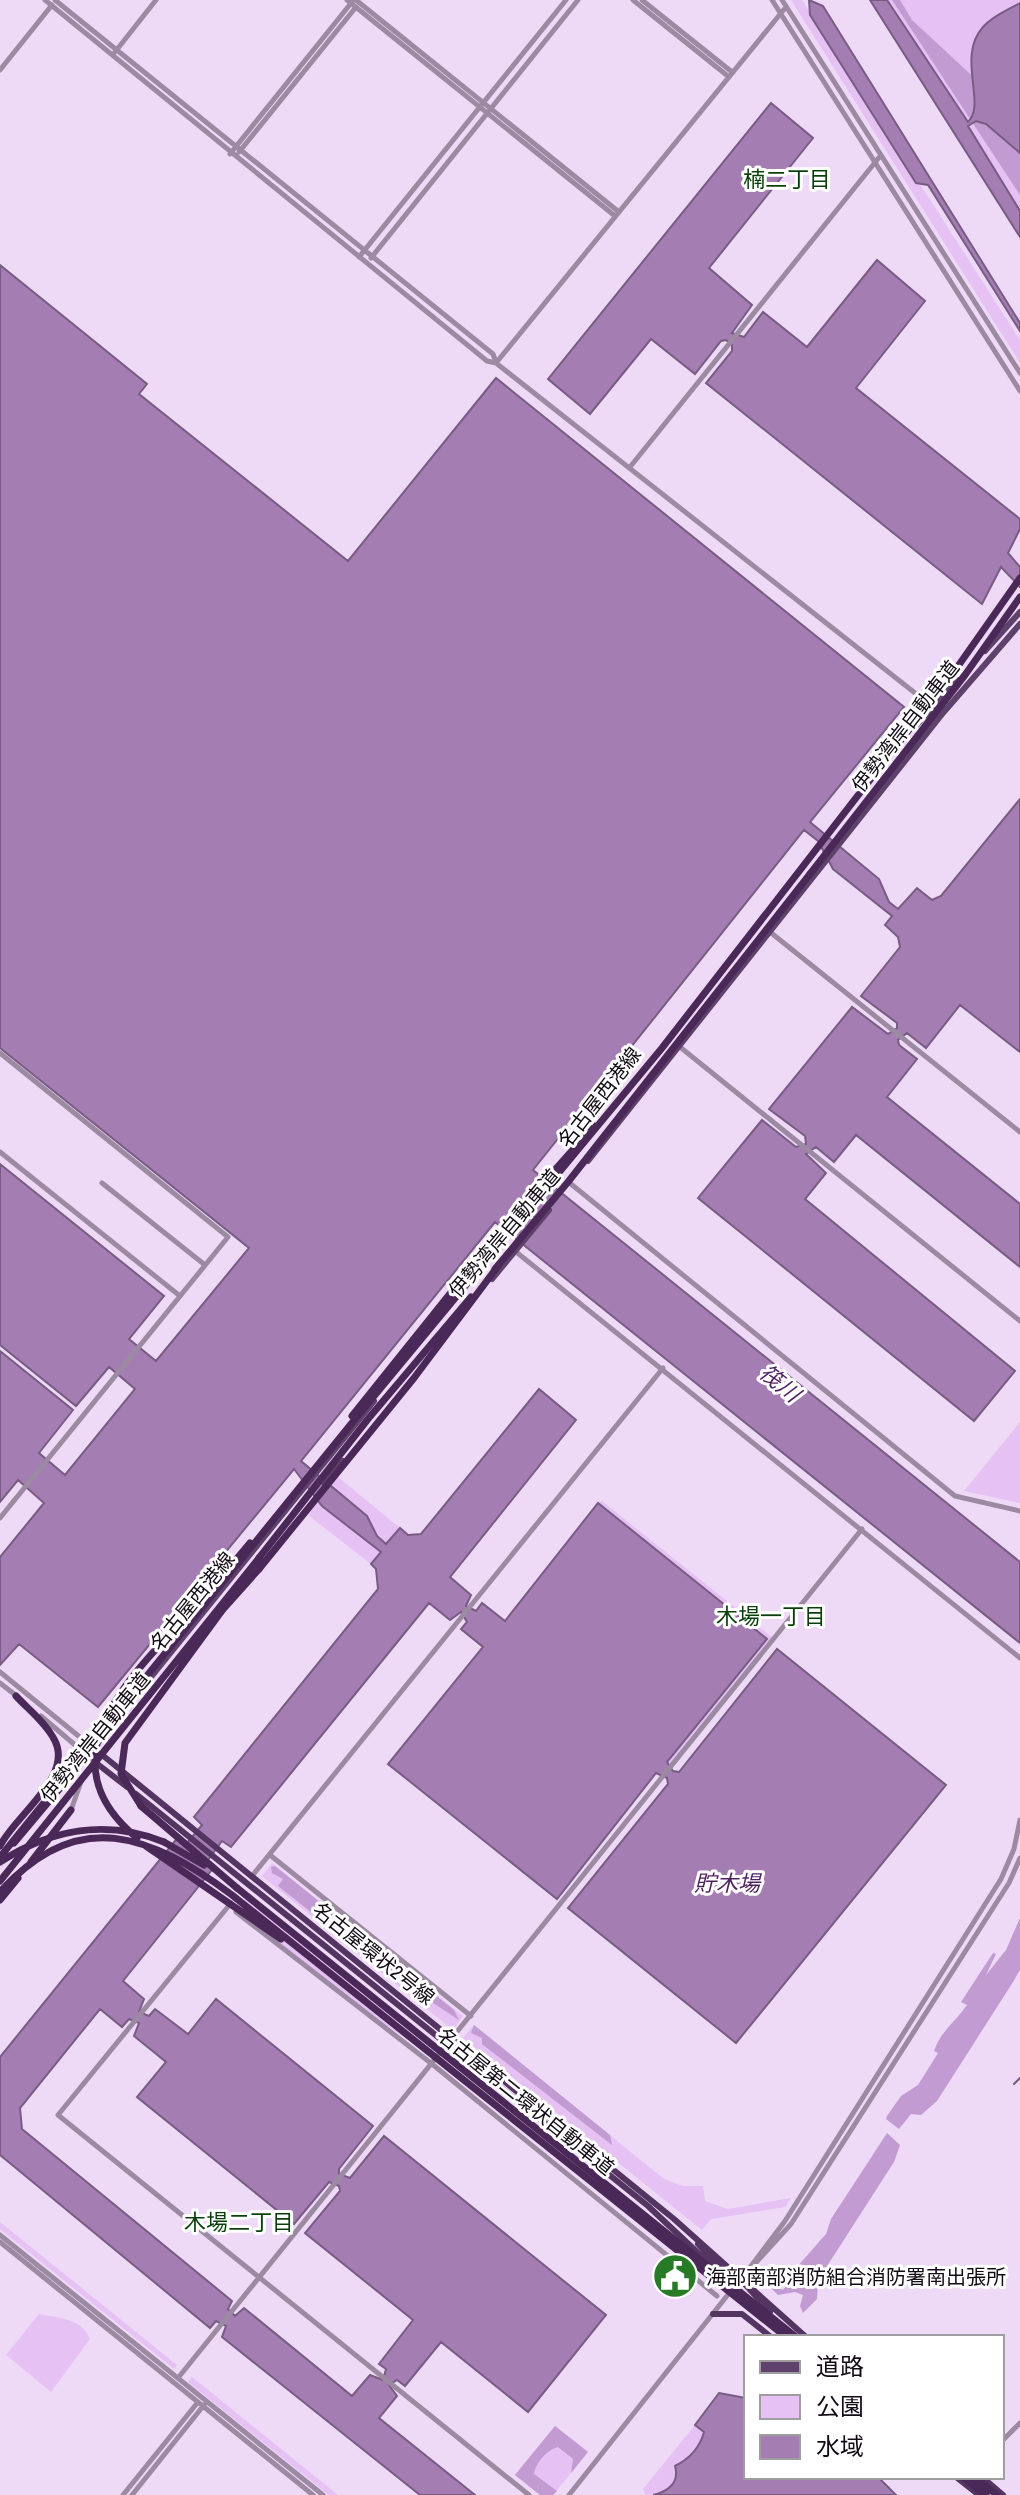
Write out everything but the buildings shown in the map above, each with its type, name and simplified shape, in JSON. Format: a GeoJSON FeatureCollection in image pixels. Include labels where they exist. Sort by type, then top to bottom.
{"type":"FeatureCollection","features":[{"type":"Feature","properties":{"kind":"highway","name":"伊勢湾岸自動車道"},"geometry":{"type":"LineString","coordinates":[[0,1858],[662,1048],[956,669],[1020,578]]}},
{"type":"Feature","properties":{"kind":"highway","name":"伊勢湾岸自動車道"},"geometry":{"type":"LineString","coordinates":[[0,1881],[377,1408],[568,1182],[965,675],[1020,597]]}},
{"type":"Feature","properties":{"kind":"highway"},"geometry":{"type":"LineString","coordinates":[[317,1962],[132,1834],[103,1797],[95,1756],[101,1724],[114,1700],[322,1464],[352,1416],[497,1235],[662,1048]]}},
{"type":"Feature","properties":{"kind":"highway"},"geometry":{"type":"LineString","coordinates":[[216,1617],[391,1408],[498,1266]]}},
{"type":"Feature","properties":{"kind":"highway"},"geometry":{"type":"LineString","coordinates":[[237,1888],[141,1806],[128,1790],[120,1766],[129,1735],[259,1558]]}},
{"type":"Feature","properties":{"kind":"highway"},"geometry":{"type":"LineString","coordinates":[[0,1846],[49,1781],[59,1759],[53,1736],[16,1696]]}},
{"type":"Feature","properties":{"kind":"highway","name":"名古屋環状2号線"},"geometry":{"type":"LineString","coordinates":[[101,1754],[183,1826]]}},
{"type":"Feature","properties":{"kind":"highway"},"geometry":{"type":"LineString","coordinates":[[0,1858],[26,1833],[87,1756]]}},
{"type":"Feature","properties":{"kind":"highway","name":"名古屋環状2号線"},"geometry":{"type":"LineString","coordinates":[[95,1762],[252,1876],[451,2041],[648,2206],[782,2335]]}},
{"type":"Feature","properties":{"kind":"highway"},"geometry":{"type":"LineString","coordinates":[[0,1900],[71,1810]]}},
{"type":"Feature","properties":{"kind":"highway"},"geometry":{"type":"LineString","coordinates":[[0,1858],[68,1832],[123,1830],[153,1837],[181,1850],[237,1888]]}},
{"type":"Feature","properties":{"kind":"highway"},"geometry":{"type":"LineString","coordinates":[[0,1892],[28,1864],[61,1845],[101,1836],[136,1840],[168,1852],[202,1873],[317,1962]]}},
{"type":"Feature","properties":{"kind":"highway","name":"名古屋環状2号線"},"geometry":{"type":"LineString","coordinates":[[228,1861],[247,1882],[689,2232],[804,2335]]}},
{"type":"Feature","properties":{"kind":"highway","name":"名古屋第二環状自動車道"},"geometry":{"type":"LineString","coordinates":[[237,1888],[794,2335]]}},
{"type":"Feature","properties":{"kind":"highway","name":"名古屋第二環状自動車道"},"geometry":{"type":"LineString","coordinates":[[317,1962],[782,2335]]}},
{"type":"Feature","properties":{"kind":"highway"},"geometry":{"type":"LineString","coordinates":[[689,2232],[727,2274],[734,2287]]}},
{"type":"Feature","properties":{"kind":"highway"},"geometry":{"type":"LineString","coordinates":[[742,2279],[747,2290],[794,2335]]}},
{"type":"Feature","properties":{"kind":"highway"},"geometry":{"type":"LineString","coordinates":[[713,2314],[742,2314],[768,2335]]}},
{"type":"Feature","properties":{"kind":"highway"},"geometry":{"type":"LineString","coordinates":[[959,2479],[979,2495]]}},
{"type":"Feature","properties":{"kind":"highway"},"geometry":{"type":"LineString","coordinates":[[966,2479],[986,2495]]}},
{"type":"Feature","properties":{"kind":"highway"},"geometry":{"type":"LineString","coordinates":[[977,2479],[997,2495]]}},
{"type":"Feature","properties":{"kind":"highway"},"geometry":{"type":"LineString","coordinates":[[984,2479],[1003,2495]]}},
{"type":"Feature","properties":{"kind":"main road","name":"名古屋西港線"},"geometry":{"type":"LineString","coordinates":[[87,1756],[559,1175],[829,830],[932,706],[1020,612]]}},
{"type":"Feature","properties":{"kind":"main road","name":"名古屋西港線"},"geometry":{"type":"LineString","coordinates":[[101,1754],[571,1184],[943,713],[1020,624]]}},
{"type":"Feature","properties":{"kind":"street"},"geometry":{"type":"LineString","coordinates":[[45,0],[53,3],[238,148],[493,354],[496,363]]}},
{"type":"Feature","properties":{"kind":"street"},"geometry":{"type":"LineString","coordinates":[[114,52],[156,0]]}},
{"type":"Feature","properties":{"kind":"street"},"geometry":{"type":"LineString","coordinates":[[359,257],[566,0]]}},
{"type":"Feature","properties":{"kind":"street"},"geometry":{"type":"LineString","coordinates":[[366,263],[578,0]]}},
{"type":"Feature","properties":{"kind":"street"},"geometry":{"type":"LineString","coordinates":[[633,0],[730,75]]}},
{"type":"Feature","properties":{"kind":"street"},"geometry":{"type":"LineString","coordinates":[[642,0],[730,75]]}},
{"type":"Feature","properties":{"kind":"street"},"geometry":{"type":"LineString","coordinates":[[772,0],[1020,391]]}},
{"type":"Feature","properties":{"kind":"street"},"geometry":{"type":"LineString","coordinates":[[782,0],[1020,373]]}},
{"type":"Feature","properties":{"kind":"street"},"geometry":{"type":"LineString","coordinates":[[232,156],[355,2],[617,214]]}},
{"type":"Feature","properties":{"kind":"street"},"geometry":{"type":"LineString","coordinates":[[0,70],[53,3]]}},
{"type":"Feature","properties":{"kind":"street"},"geometry":{"type":"LineString","coordinates":[[496,363],[786,7]]}},
{"type":"Feature","properties":{"kind":"street"},"geometry":{"type":"LineString","coordinates":[[114,52],[232,156],[487,361],[496,363],[943,713]]}},
{"type":"Feature","properties":{"kind":"street"},"geometry":{"type":"LineString","coordinates":[[630,467],[881,155]]}},
{"type":"Feature","properties":{"kind":"street"},"geometry":{"type":"LineString","coordinates":[[770,932],[1020,1132]]}},
{"type":"Feature","properties":{"kind":"street"},"geometry":{"type":"LineString","coordinates":[[680,1047],[1020,1321]]}},
{"type":"Feature","properties":{"kind":"street"},"geometry":{"type":"LineString","coordinates":[[0,1053],[228,1237],[0,1518]]}},
{"type":"Feature","properties":{"kind":"street"},"geometry":{"type":"LineString","coordinates":[[0,1152],[180,1296]]}},
{"type":"Feature","properties":{"kind":"street"},"geometry":{"type":"LineString","coordinates":[[102,1183],[205,1265]]}},
{"type":"Feature","properties":{"kind":"street"},"geometry":{"type":"LineString","coordinates":[[571,1184],[955,1496],[1020,1511]]}},
{"type":"Feature","properties":{"kind":"street"},"geometry":{"type":"LineString","coordinates":[[515,1251],[1020,1658]]}},
{"type":"Feature","properties":{"kind":"street"},"geometry":{"type":"LineString","coordinates":[[252,1876],[663,1368]]}},
{"type":"Feature","properties":{"kind":"street"},"geometry":{"type":"LineString","coordinates":[[178,2378],[862,1529]]}},
{"type":"Feature","properties":{"kind":"street"},"geometry":{"type":"LineString","coordinates":[[0,1672],[101,1754],[82,1781],[71,1810]]}},
{"type":"Feature","properties":{"kind":"street"},"geometry":{"type":"LineString","coordinates":[[0,1683],[95,1762]]}},
{"type":"Feature","properties":{"kind":"street"},"geometry":{"type":"LineString","coordinates":[[742,2279],[785,2221],[1001,1879],[1014,1849],[1020,1820]]}},
{"type":"Feature","properties":{"kind":"street"},"geometry":{"type":"LineString","coordinates":[[270,1855],[471,2016]]}},
{"type":"Feature","properties":{"kind":"street"},"geometry":{"type":"LineString","coordinates":[[569,2495],[734,2287],[791,2224],[1009,1883],[1020,1858]]}},
{"type":"Feature","properties":{"kind":"street"},"geometry":{"type":"LineString","coordinates":[[247,1882],[58,2115],[529,2495]]}},
{"type":"Feature","properties":{"kind":"street"},"geometry":{"type":"LineString","coordinates":[[229,1906],[432,2064],[717,2296]]}},
{"type":"Feature","properties":{"kind":"street"},"geometry":{"type":"LineString","coordinates":[[0,2235],[178,2378],[202,2402],[313,2495]]}},
{"type":"Feature","properties":{"kind":"street"},"geometry":{"type":"LineString","coordinates":[[0,2242],[323,2495]]}},
{"type":"Feature","properties":{"kind":"street"},"geometry":{"type":"LineString","coordinates":[[123,2495],[202,2402]]}},
{"type":"Feature","properties":{"kind":"street"},"geometry":{"type":"LineString","coordinates":[[132,2495],[202,2402]]}},
{"type":"Feature","properties":{"kind":"street"},"geometry":{"type":"LineString","coordinates":[[1004,2439],[1020,2423]]}},
{"type":"Feature","properties":{"kind":"green space"},"geometry":{"type":"Polygon","coordinates":[[[791,0],[802,0],[1020,340],[1020,363],[791,0]]]}},
{"type":"Feature","properties":{"kind":"green space"},"geometry":{"type":"Polygon","coordinates":[[[876,0],[1020,0],[1020,228],[876,0]]]}},
{"type":"Feature","properties":{"kind":"green space"},"geometry":{"type":"Polygon","coordinates":[[[1020,1422],[1020,1503],[964,1491],[1020,1422]]]}},
{"type":"Feature","properties":{"kind":"green space"},"geometry":{"type":"Polygon","coordinates":[[[338,1477],[400,1528],[387,1544],[377,1536],[366,1516],[331,1486],[338,1477]]]}},
{"type":"Feature","properties":{"kind":"green space"},"geometry":{"type":"Polygon","coordinates":[[[318,1501],[381,1553],[371,1564],[308,1515],[318,1501]]]}},
{"type":"Feature","properties":{"kind":"green space"},"geometry":{"type":"Polygon","coordinates":[[[602,1501],[773,1638],[667,1767],[598,1503],[602,1501]]]}},
{"type":"Feature","properties":{"kind":"green space"},"geometry":{"type":"Polygon","coordinates":[[[272,1863],[463,2016],[453,2030],[262,1876],[272,1863]]]}},
{"type":"Feature","properties":{"kind":"green space"},"geometry":{"type":"Polygon","coordinates":[[[249,1893],[439,2046],[430,2056],[335,1989],[239,1909],[249,1893]]]}},
{"type":"Feature","properties":{"kind":"green space"},"geometry":{"type":"Polygon","coordinates":[[[474,2025],[664,2179],[683,2186],[703,2186],[705,2201],[728,2209],[791,2198],[785,2207],[711,2219],[702,2230],[463,2038],[474,2025]]]}},
{"type":"Feature","properties":{"kind":"green space"},"geometry":{"type":"Polygon","coordinates":[[[0,2222],[177,2365],[174,2369],[0,2229],[0,2222]]]}},
{"type":"Feature","properties":{"kind":"green space"},"geometry":{"type":"Polygon","coordinates":[[[39,2314],[75,2323],[90,2339],[51,2392],[6,2355],[39,2314]]]}},
{"type":"Feature","properties":{"kind":"green space"},"geometry":{"type":"Polygon","coordinates":[[[192,2377],[338,2495],[329,2495],[188,2382],[192,2377]]]}},
{"type":"Feature","properties":{"kind":"green space"},"geometry":{"type":"Polygon","coordinates":[[[695,2425],[704,2431],[687,2464],[664,2493],[646,2495],[643,2489],[695,2425]]]}},
{"type":"Feature","properties":{"kind":"green space"},"geometry":{"type":"Polygon","coordinates":[[[555,2426],[588,2452],[553,2495],[540,2495],[515,2475],[555,2426]]]}},
{"type":"Feature","properties":{"kind":"shaded area"},"geometry":{"type":"Polygon","coordinates":[[[892,0],[900,0],[912,20],[1020,120],[1020,195],[892,0]]]}},
{"type":"Feature","properties":{"kind":"shaded area"},"geometry":{"type":"Polygon","coordinates":[[[275,1866],[454,2010],[459,2020],[389,1974],[278,1886],[283,1879],[272,1873],[271,1867],[275,1866]]]}},
{"type":"Feature","properties":{"kind":"shaded area"},"geometry":{"type":"Polygon","coordinates":[[[1020,1918],[1020,1970],[937,2101],[921,2115],[911,2114],[899,2129],[886,2119],[887,2116],[901,2096],[918,2085],[938,2053],[934,2051],[940,2038],[967,2005],[961,2002],[993,1953],[996,1954],[986,1975],[1006,1950],[1020,1918]]]}},
{"type":"Feature","properties":{"kind":"shaded area"},"geometry":{"type":"Polygon","coordinates":[[[474,2025],[610,2135],[612,2145],[482,2044],[482,2038],[471,2033],[474,2025]]]}},
{"type":"Feature","properties":{"kind":"shaded area"},"geometry":{"type":"Polygon","coordinates":[[[887,2133],[900,2145],[894,2162],[829,2263],[818,2284],[817,2299],[803,2313],[800,2306],[803,2295],[795,2292],[778,2295],[770,2287],[777,2285],[783,2290],[787,2285],[777,2275],[789,2276],[826,2234],[831,2219],[887,2133]]]}},
{"type":"Feature","properties":{"kind":"shaded area"},"geometry":{"type":"Polygon","coordinates":[[[555,2426],[588,2452],[571,2473],[573,2459],[558,2447],[546,2454],[534,2474],[557,2491],[553,2495],[540,2495],[515,2475],[555,2426]]]}},
{"type":"Feature","properties":{"kind":"water"},"geometry":{"type":"Polygon","coordinates":[[[809,0],[823,6],[1020,323],[1020,331],[928,185],[916,183],[810,15],[809,0]]]}},
{"type":"Feature","properties":{"kind":"water"},"geometry":{"type":"Polygon","coordinates":[[[870,0],[887,0],[968,122],[975,104],[971,65],[975,39],[991,20],[1020,3],[1020,153],[986,124],[976,121],[968,126],[1020,211],[1020,237],[870,0]]]}},
{"type":"Feature","properties":{"kind":"water"},"geometry":{"type":"Polygon","coordinates":[[[771,103],[813,138],[709,268],[752,305],[732,333],[744,337],[763,312],[807,347],[877,260],[925,301],[856,388],[1020,519],[1020,529],[1008,553],[1020,567],[1020,587],[1001,567],[982,604],[706,383],[732,351],[732,345],[726,340],[721,341],[695,374],[651,339],[590,414],[548,379],[771,103]]]}},
{"type":"Feature","properties":{"kind":"water"},"geometry":{"type":"Polygon","coordinates":[[[0,265],[147,384],[139,394],[348,561],[496,378],[904,707],[810,822],[879,879],[889,902],[898,909],[917,888],[932,900],[941,896],[1020,799],[1020,1052],[960,1005],[926,1048],[907,1033],[898,1040],[899,1045],[917,1059],[887,1097],[1020,1204],[1020,1267],[856,1135],[834,1162],[816,1147],[806,1154],[826,1173],[805,1199],[1015,1371],[974,1421],[698,1198],[762,1120],[796,1147],[806,1144],[805,1136],[769,1109],[852,1007],[888,1034],[897,1028],[897,1023],[861,996],[900,947],[898,937],[885,925],[892,916],[833,869],[818,841],[804,830],[533,1170],[1020,1562],[1020,1643],[495,1222],[301,1461],[367,1516],[377,1536],[386,1544],[400,1528],[408,1535],[421,1534],[539,1389],[576,1420],[450,1577],[471,1595],[466,1606],[476,1611],[482,1603],[505,1621],[598,1503],[767,1639],[667,1762],[673,1771],[679,1772],[777,1649],[946,1785],[736,2043],[568,1908],[668,1784],[667,1778],[656,1773],[557,1899],[388,1764],[483,1647],[461,1629],[467,1622],[461,1612],[450,1620],[429,1603],[231,1847],[222,1841],[208,1860],[215,1866],[123,1981],[144,1999],[139,2012],[149,2016],[155,2009],[188,2034],[216,1999],[373,2126],[339,2169],[339,2174],[350,2178],[384,2136],[606,2315],[528,2412],[441,2342],[405,2386],[397,2380],[389,2385],[397,2396],[379,2418],[475,2495],[420,2495],[222,2337],[226,2326],[216,2321],[210,2328],[0,2155],[0,2057],[179,1836],[187,1843],[202,1825],[194,1817],[378,1589],[376,1569],[371,1564],[381,1552],[322,1506],[294,1469],[98,1707],[19,1644],[0,1665],[0,1557],[44,1503],[18,1480],[0,1502],[0,1351],[73,1410],[39,1453],[65,1475],[135,1389],[109,1367],[76,1406],[0,1345],[0,1164],[164,1296],[129,1339],[156,1361],[249,1248],[0,1048],[0,265]],[[100,2009],[20,2108],[22,2129],[232,2301],[228,2309],[235,2316],[244,2308],[352,2396],[370,2375],[383,2380],[386,2369],[379,2364],[413,2320],[305,2233],[340,2191],[339,2186],[329,2182],[294,2224],[137,2097],[166,2062],[134,2036],[139,2023],[129,2019],[122,2027],[100,2009]]]}},
{"type":"Feature","properties":{"kind":"water"},"geometry":{"type":"Polygon","coordinates":[[[719,2393],[744,2398],[744,2479],[880,2479],[896,2495],[653,2495],[671,2486],[676,2477],[675,2466],[697,2448],[704,2432],[695,2425],[719,2393]]]}},
{"type":"Feature","properties":{"kind":"waterway"},"geometry":{"type":"LineString","coordinates":[[1014,2084],[1020,2078]]}},
{"type":"Feature","properties":{"kind":"place","name":"海部南部消防組合消防署南出張所"},"geometry":{"type":"Point","coordinates":[675,2276]}},
{"type":"Feature","properties":{"kind":"district","name":"楠二丁目"},"geometry":{"type":"Point","coordinates":[787,179]}},
{"type":"Feature","properties":{"kind":"district","name":"木場一丁目"},"geometry":{"type":"Point","coordinates":[771,1616]}},
{"type":"Feature","properties":{"kind":"district","name":"木場二丁目"},"geometry":{"type":"Point","coordinates":[239,2222]}},
{"type":"Feature","properties":{"kind":"water label","name":"筏川"},"geometry":{"type":"Point","coordinates":[780,1383]}},
{"type":"Feature","properties":{"kind":"water label","name":"貯木場"},"geometry":{"type":"Point","coordinates":[727,1883]}}]}
